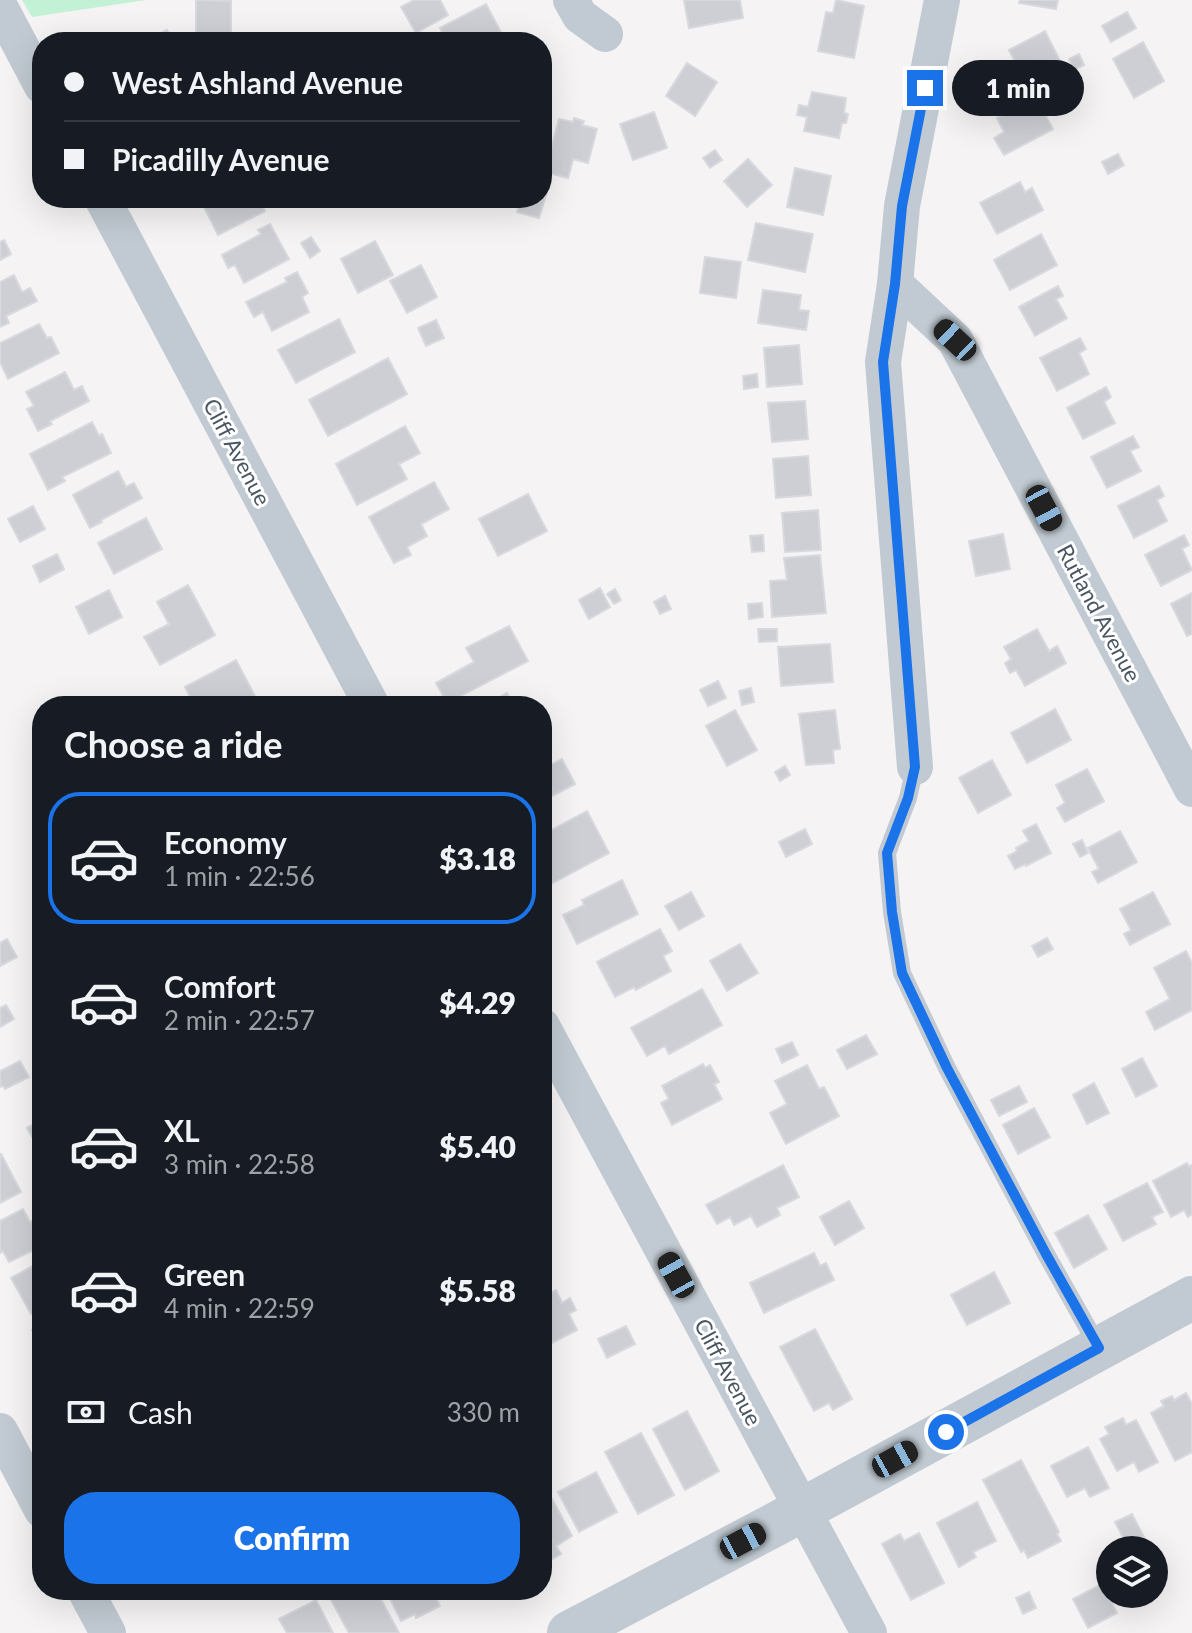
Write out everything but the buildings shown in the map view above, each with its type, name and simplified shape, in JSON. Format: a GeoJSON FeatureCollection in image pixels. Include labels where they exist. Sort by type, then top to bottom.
{"type":"FeatureCollection","features":[{"type":"Feature","properties":{"kind":"street"},"geometry":{"type":"LineString","coordinates":[[571,0],[580,16],[605,34]]}},
{"type":"Feature","properties":{"kind":"street"},"geometry":{"type":"LineString","coordinates":[[915,767],[883,362],[895,284],[902,206],[942,0]]}},
{"type":"Feature","properties":{"kind":"street"},"geometry":{"type":"LineString","coordinates":[[0,7],[32,67]]}},
{"type":"Feature","properties":{"kind":"street","name":"Cliff Avenue"},"geometry":{"type":"LineString","coordinates":[[107,208],[367,696]]}},
{"type":"Feature","properties":{"kind":"street","name":"Rutland Avenue"},"geometry":{"type":"LineString","coordinates":[[895,284],[955,340],[1192,789]]}},
{"type":"Feature","properties":{"kind":"street","name":"Cliff Avenue"},"geometry":{"type":"LineString","coordinates":[[552,1045],[869,1633]]}},
{"type":"Feature","properties":{"kind":"street"},"geometry":{"type":"LineString","coordinates":[[569,1633],[613,1617],[803,1509],[1192,1298]]}},
{"type":"Feature","properties":{"kind":"street"},"geometry":{"type":"LineString","coordinates":[[0,1431],[32,1491]]}},
{"type":"Feature","properties":{"kind":"street"},"geometry":{"type":"LineString","coordinates":[[90,1600],[108,1633]]}},
{"type":"Feature","properties":{"kind":"lane"},"geometry":{"type":"LineString","coordinates":[[915,767],[908,798],[887,853],[902,973],[954,1081],[1099,1348]]}},
{"type":"Feature","properties":{"kind":"green space"},"geometry":{"type":"Polygon","coordinates":[[[22,0],[146,0],[32,17],[22,0]]]}},
{"type":"Feature","properties":{"kind":"route"},"geometry":{"type":"LineString","coordinates":[[925,88],[902,206],[895,284],[883,362],[915,767],[908,798],[887,853],[892,912],[902,973],[947,1068],[1099,1348],[946,1432]]}}]}
